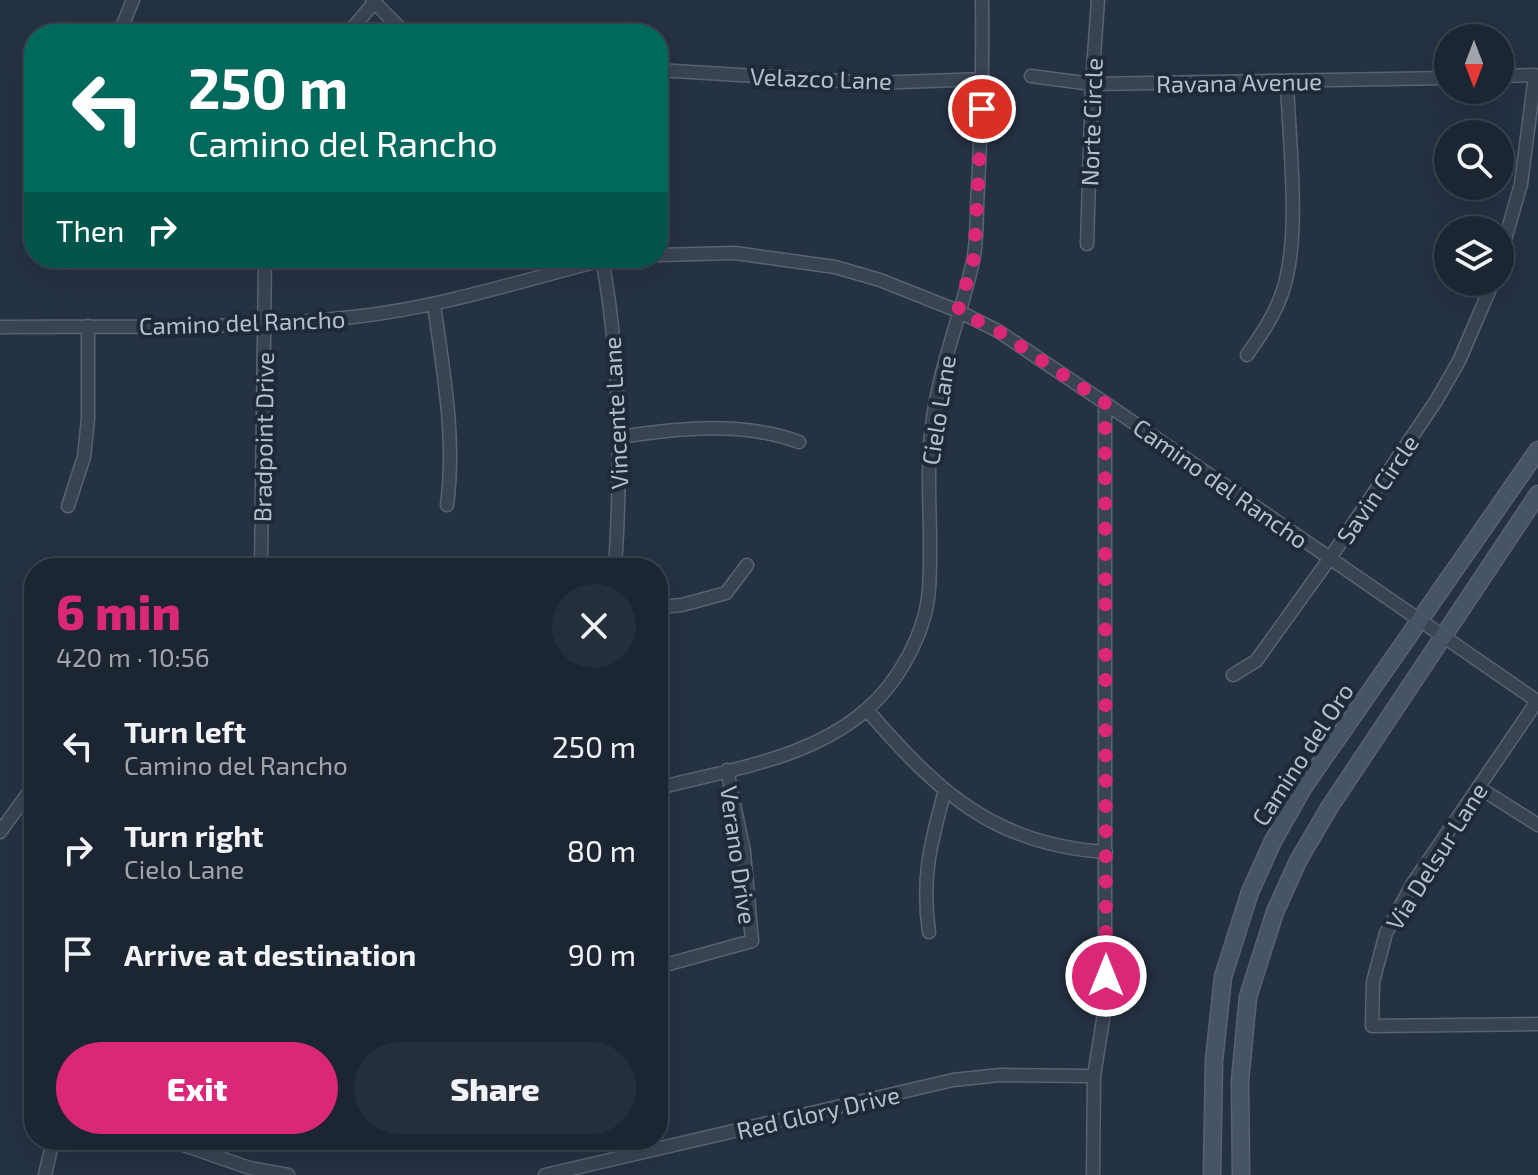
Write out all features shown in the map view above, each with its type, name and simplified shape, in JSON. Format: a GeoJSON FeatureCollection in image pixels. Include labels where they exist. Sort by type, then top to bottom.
{"type":"FeatureCollection","features":[{"type":"Feature","properties":{"kind":"street"},"geometry":{"type":"LineString","coordinates":[[123,24],[133,0]]}},
{"type":"Feature","properties":{"kind":"street","name":"Cielo Lane"},"geometry":{"type":"LineString","coordinates":[[668,785],[785,755],[829,737],[867,710],[898,674],[918,634],[929,591],[928,485],[932,426],[942,367],[974,258],[984,79],[982,0]]}},
{"type":"Feature","properties":{"kind":"street","name":"Norte Circle"},"geometry":{"type":"LineString","coordinates":[[1087,244],[1098,0]]}},
{"type":"Feature","properties":{"kind":"street"},"geometry":{"type":"LineString","coordinates":[[356,24],[374,1],[396,24]]}},
{"type":"Feature","properties":{"kind":"street","name":"Velazco Lane"},"geometry":{"type":"LineString","coordinates":[[668,71],[873,83],[984,79]]}},
{"type":"Feature","properties":{"kind":"street"},"geometry":{"type":"LineString","coordinates":[[1512,216],[1521,184],[1535,75],[1514,76]]}},
{"type":"Feature","properties":{"kind":"street","name":"Ravana Avenue"},"geometry":{"type":"LineString","coordinates":[[1031,76],[1092,84],[1434,78]]}},
{"type":"Feature","properties":{"kind":"street"},"geometry":{"type":"LineString","coordinates":[[1247,355],[1267,326],[1282,295],[1293,245],[1287,82]]}},
{"type":"Feature","properties":{"kind":"street","name":"Camino del Rancho"},"geometry":{"type":"LineString","coordinates":[[668,255],[735,253],[835,267],[880,280],[958,311],[998,331],[1538,701]]}},
{"type":"Feature","properties":{"kind":"street","name":"Bradpoint Drive"},"geometry":{"type":"LineString","coordinates":[[261,558],[265,268]]}},
{"type":"Feature","properties":{"kind":"street","name":"Camino del Rancho"},"geometry":{"type":"LineString","coordinates":[[0,327],[264,325],[356,317],[434,304],[568,268]]}},
{"type":"Feature","properties":{"kind":"street","name":"Vincente Lane"},"geometry":{"type":"LineString","coordinates":[[603,268],[616,364],[620,437],[615,558]]}},
{"type":"Feature","properties":{"kind":"street","name":"Savin Circle"},"geometry":{"type":"LineString","coordinates":[[1233,675],[1256,661],[1436,401],[1459,361],[1487,296]]}},
{"type":"Feature","properties":{"kind":"street"},"geometry":{"type":"LineString","coordinates":[[434,304],[450,415],[447,505]]}},
{"type":"Feature","properties":{"kind":"street"},"geometry":{"type":"LineString","coordinates":[[68,506],[84,457],[88,419],[88,326]]}},
{"type":"Feature","properties":{"kind":"street"},"geometry":{"type":"LineString","coordinates":[[1093,1175],[1094,1076],[1105,1007],[1105,403]]}},
{"type":"Feature","properties":{"kind":"street"},"geometry":{"type":"LineString","coordinates":[[620,437],[667,430],[710,429],[772,432],[799,442]]}},
{"type":"Feature","properties":{"kind":"street","name":"Camino del Oro"},"geometry":{"type":"LineString","coordinates":[[1212,1175],[1214,1061],[1223,977],[1250,892],[1273,841],[1303,788],[1538,450]]}},
{"type":"Feature","properties":{"kind":"street"},"geometry":{"type":"LineString","coordinates":[[1241,1175],[1240,1081],[1248,997],[1275,912],[1298,861],[1329,808],[1538,494]]}},
{"type":"Feature","properties":{"kind":"street"},"geometry":{"type":"LineString","coordinates":[[668,606],[726,593],[747,565]]}},
{"type":"Feature","properties":{"kind":"street","name":"Via Delsur Lane"},"geometry":{"type":"LineString","coordinates":[[1538,701],[1413,883],[1386,933],[1373,982],[1372,1026],[1538,1024]]}},
{"type":"Feature","properties":{"kind":"street"},"geometry":{"type":"LineString","coordinates":[[867,710],[904,752],[945,790],[1007,831],[1069,850],[1106,852]]}},
{"type":"Feature","properties":{"kind":"street","name":"Verano Drive"},"geometry":{"type":"LineString","coordinates":[[668,964],[752,941],[744,852],[727,770]]}},
{"type":"Feature","properties":{"kind":"street"},"geometry":{"type":"LineString","coordinates":[[1478,787],[1538,825]]}},
{"type":"Feature","properties":{"kind":"street"},"geometry":{"type":"LineString","coordinates":[[929,932],[925,904],[927,859],[945,790]]}},
{"type":"Feature","properties":{"kind":"street"},"geometry":{"type":"LineString","coordinates":[[0,832],[24,799]]}},
{"type":"Feature","properties":{"kind":"street","name":"Red Glory Drive"},"geometry":{"type":"LineString","coordinates":[[668,1146],[953,1080],[1000,1075],[1094,1076]]}},
{"type":"Feature","properties":{"kind":"street"},"geometry":{"type":"LineString","coordinates":[[45,1175],[51,1150]]}},
{"type":"Feature","properties":{"kind":"street"},"geometry":{"type":"LineString","coordinates":[[198,1150],[250,1168],[288,1175]]}},
{"type":"Feature","properties":{"kind":"street","name":"Red Glory Drive"},"geometry":{"type":"LineString","coordinates":[[545,1175],[652,1150]]}},
{"type":"Feature","properties":{"kind":"route"},"geometry":{"type":"LineString","coordinates":[[982,109],[974,258],[958,311],[998,331],[1105,403],[1106,976]]}}]}
